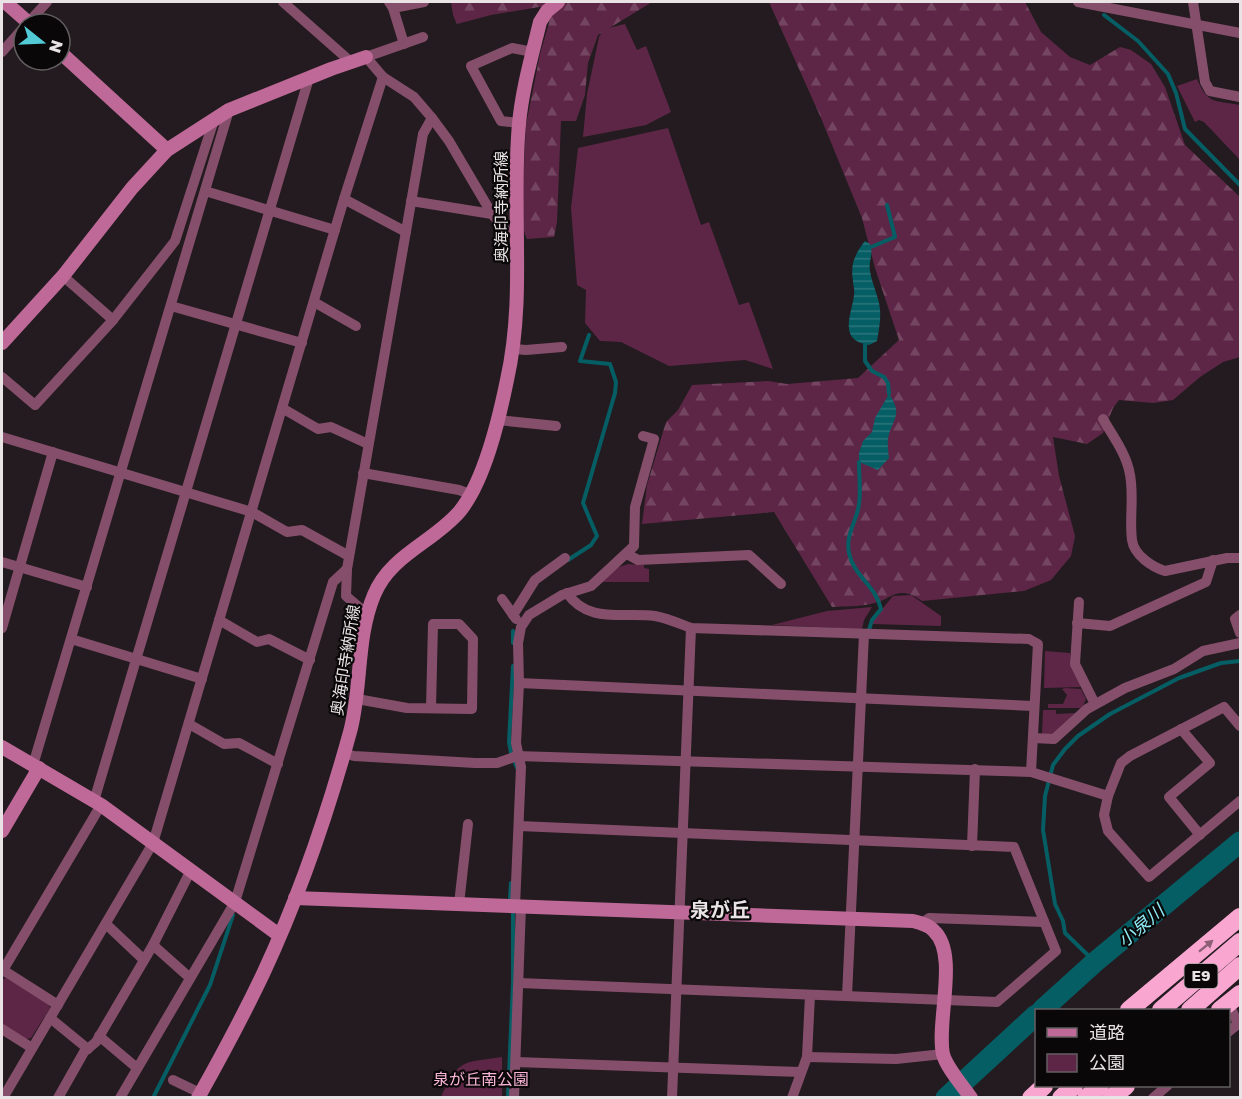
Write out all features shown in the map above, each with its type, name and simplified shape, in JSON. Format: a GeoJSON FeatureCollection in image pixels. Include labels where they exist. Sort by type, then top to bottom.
{"type":"FeatureCollection","features":[{"type":"Feature","properties":{"kind":"highway"},"geometry":{"type":"LineString","coordinates":[[1131,1009],[1240,917]]}},
{"type":"Feature","properties":{"kind":"highway","name":"E9"},"geometry":{"type":"LineString","coordinates":[[1163,1009],[1240,942]]}},
{"type":"Feature","properties":{"kind":"highway","name":"E9"},"geometry":{"type":"LineString","coordinates":[[1192,1009],[1240,966]]}},
{"type":"Feature","properties":{"kind":"highway"},"geometry":{"type":"LineString","coordinates":[[1031,1098],[1043,1087]]}},
{"type":"Feature","properties":{"kind":"highway"},"geometry":{"type":"LineString","coordinates":[[1060,1098],[1073,1087]]}},
{"type":"Feature","properties":{"kind":"highway"},"geometry":{"type":"LineString","coordinates":[[1086,1098],[1099,1087]]}},
{"type":"Feature","properties":{"kind":"highway"},"geometry":{"type":"LineString","coordinates":[[1111,1098],[1125,1087]]}},
{"type":"Feature","properties":{"kind":"street"},"geometry":{"type":"LineString","coordinates":[[283,2],[351,63]]}},
{"type":"Feature","properties":{"kind":"street"},"geometry":{"type":"LineString","coordinates":[[404,44],[391,5],[424,2]]}},
{"type":"Feature","properties":{"kind":"street","name":"奥海印寺納所線"},"geometry":{"type":"LineString","coordinates":[[199,1096],[264,972],[295,898],[343,753],[357,699],[367,614],[375,592],[385,576],[411,550],[441,529],[460,510],[481,473],[497,420],[514,349],[518,275],[516,234],[519,123],[540,22],[547,11],[558,2]]}},
{"type":"Feature","properties":{"kind":"street"},"geometry":{"type":"LineString","coordinates":[[1078,2],[1240,33]]}},
{"type":"Feature","properties":{"kind":"street"},"geometry":{"type":"LineString","coordinates":[[1193,2],[1206,81],[1210,90],[1240,97]]}},
{"type":"Feature","properties":{"kind":"street"},"geometry":{"type":"LineString","coordinates":[[2,343],[63,276],[132,188],[167,150],[229,110],[423,37]]}},
{"type":"Feature","properties":{"kind":"street"},"geometry":{"type":"LineString","coordinates":[[2,52],[12,41]]}},
{"type":"Feature","properties":{"kind":"street"},"geometry":{"type":"LineString","coordinates":[[519,123],[501,121],[471,66],[512,48],[533,52]]}},
{"type":"Feature","properties":{"kind":"street"},"geometry":{"type":"LineString","coordinates":[[366,57],[383,77],[414,97],[432,118],[449,141],[492,214],[506,231],[516,234]]}},
{"type":"Feature","properties":{"kind":"street"},"geometry":{"type":"LineString","coordinates":[[72,63],[167,150]]}},
{"type":"Feature","properties":{"kind":"street"},"geometry":{"type":"LineString","coordinates":[[3,1098],[153,843],[344,199],[383,77]]}},
{"type":"Feature","properties":{"kind":"street"},"geometry":{"type":"LineString","coordinates":[[58,1005],[2,971],[5,957],[98,803],[136,659],[309,78]]}},
{"type":"Feature","properties":{"kind":"street"},"geometry":{"type":"LineString","coordinates":[[2,831],[36,767],[71,639],[229,110]]}},
{"type":"Feature","properties":{"kind":"street"},"geometry":{"type":"LineString","coordinates":[[367,614],[346,596],[347,569],[423,134],[432,118]]}},
{"type":"Feature","properties":{"kind":"street"},"geometry":{"type":"LineString","coordinates":[[2,378],[35,405],[113,320],[175,241],[214,120]]}},
{"type":"Feature","properties":{"kind":"street"},"geometry":{"type":"LineString","coordinates":[[205,191],[335,230]]}},
{"type":"Feature","properties":{"kind":"street"},"geometry":{"type":"LineString","coordinates":[[344,199],[406,232]]}},
{"type":"Feature","properties":{"kind":"street"},"geometry":{"type":"LineString","coordinates":[[411,201],[492,214]]}},
{"type":"Feature","properties":{"kind":"street"},"geometry":{"type":"LineString","coordinates":[[63,276],[113,320]]}},
{"type":"Feature","properties":{"kind":"street"},"geometry":{"type":"LineString","coordinates":[[314,302],[356,326]]}},
{"type":"Feature","properties":{"kind":"street"},"geometry":{"type":"LineString","coordinates":[[171,306],[302,343]]}},
{"type":"Feature","properties":{"kind":"street"},"geometry":{"type":"LineString","coordinates":[[514,349],[562,347]]}},
{"type":"Feature","properties":{"kind":"street"},"geometry":{"type":"LineString","coordinates":[[282,408],[318,429],[331,427],[368,444]]}},
{"type":"Feature","properties":{"kind":"street"},"geometry":{"type":"LineString","coordinates":[[497,420],[556,426]]}},
{"type":"Feature","properties":{"kind":"street"},"geometry":{"type":"LineString","coordinates":[[1103,420],[1129,467],[1133,490],[1132,543],[1145,560],[1155,568],[1165,571],[1213,560],[1240,558]]}},
{"type":"Feature","properties":{"kind":"street"},"geometry":{"type":"LineString","coordinates":[[512,758],[516,743],[518,643],[521,627],[529,615],[567,593],[591,586],[634,546],[635,507],[654,439],[643,435]]}},
{"type":"Feature","properties":{"kind":"street"},"geometry":{"type":"LineString","coordinates":[[2,437],[252,512],[287,532],[302,531],[349,556]]}},
{"type":"Feature","properties":{"kind":"street"},"geometry":{"type":"LineString","coordinates":[[2,628],[53,452]]}},
{"type":"Feature","properties":{"kind":"street"},"geometry":{"type":"LineString","coordinates":[[363,473],[471,494]]}},
{"type":"Feature","properties":{"kind":"street"},"geometry":{"type":"LineString","coordinates":[[627,554],[638,560],[749,555],[781,584]]}},
{"type":"Feature","properties":{"kind":"street"},"geometry":{"type":"LineString","coordinates":[[513,615],[535,580],[565,558]]}},
{"type":"Feature","properties":{"kind":"street"},"geometry":{"type":"LineString","coordinates":[[1077,623],[1110,626],[1206,582],[1213,560]]}},
{"type":"Feature","properties":{"kind":"street"},"geometry":{"type":"LineString","coordinates":[[2,562],[87,587]]}},
{"type":"Feature","properties":{"kind":"street"},"geometry":{"type":"LineString","coordinates":[[120,1098],[235,902],[333,582],[347,569]]}},
{"type":"Feature","properties":{"kind":"street"},"geometry":{"type":"LineString","coordinates":[[567,593],[574,604],[594,614],[657,616],[691,628],[1029,639],[1038,644],[1031,772]]}},
{"type":"Feature","properties":{"kind":"street"},"geometry":{"type":"LineString","coordinates":[[502,600],[521,627]]}},
{"type":"Feature","properties":{"kind":"street"},"geometry":{"type":"LineString","coordinates":[[1079,602],[1075,664],[1095,704]]}},
{"type":"Feature","properties":{"kind":"street"},"geometry":{"type":"LineString","coordinates":[[1240,615],[1235,619],[1240,633]]}},
{"type":"Feature","properties":{"kind":"street"},"geometry":{"type":"LineString","coordinates":[[219,620],[257,642],[269,639],[310,660]]}},
{"type":"Feature","properties":{"kind":"street"},"geometry":{"type":"LineString","coordinates":[[357,699],[407,708],[472,709],[473,639],[459,624],[433,624],[431,708]]}},
{"type":"Feature","properties":{"kind":"street"},"geometry":{"type":"LineString","coordinates":[[672,1098],[691,628]]}},
{"type":"Feature","properties":{"kind":"street"},"geometry":{"type":"LineString","coordinates":[[847,996],[864,634]]}},
{"type":"Feature","properties":{"kind":"street"},"geometry":{"type":"LineString","coordinates":[[71,639],[202,679]]}},
{"type":"Feature","properties":{"kind":"street"},"geometry":{"type":"LineString","coordinates":[[1033,738],[1054,739],[1095,704],[1125,688],[1174,669],[1203,651],[1240,643]]}},
{"type":"Feature","properties":{"kind":"street"},"geometry":{"type":"LineString","coordinates":[[519,683],[1033,706]]}},
{"type":"Feature","properties":{"kind":"street"},"geometry":{"type":"LineString","coordinates":[[1240,726],[1224,707],[1130,756],[1121,763],[1108,796],[1104,815],[1108,831],[1149,878],[1240,801]]}},
{"type":"Feature","properties":{"kind":"street"},"geometry":{"type":"LineString","coordinates":[[189,724],[224,744],[239,743],[278,764]]}},
{"type":"Feature","properties":{"kind":"street"},"geometry":{"type":"LineString","coordinates":[[1181,729],[1210,763],[1169,797],[1200,835]]}},
{"type":"Feature","properties":{"kind":"street"},"geometry":{"type":"LineString","coordinates":[[2,747],[98,803],[279,935]]}},
{"type":"Feature","properties":{"kind":"street"},"geometry":{"type":"LineString","coordinates":[[343,753],[354,756],[475,763],[497,763],[512,758],[1031,772],[1108,796]]}},
{"type":"Feature","properties":{"kind":"street"},"geometry":{"type":"LineString","coordinates":[[512,758],[521,766],[519,983],[514,1098]]}},
{"type":"Feature","properties":{"kind":"street"},"geometry":{"type":"LineString","coordinates":[[972,846],[975,770]]}},
{"type":"Feature","properties":{"kind":"street"},"geometry":{"type":"LineString","coordinates":[[459,904],[468,824]]}},
{"type":"Feature","properties":{"kind":"street"},"geometry":{"type":"LineString","coordinates":[[519,826],[1014,848],[1056,951],[997,1002],[519,983]]}},
{"type":"Feature","properties":{"kind":"street"},"geometry":{"type":"LineString","coordinates":[[58,1098],[84,1052],[99,1036],[153,945],[191,870]]}},
{"type":"Feature","properties":{"kind":"street"},"geometry":{"type":"LineString","coordinates":[[295,898],[851,918],[922,923],[934,931],[946,955],[945,1059],[971,1098]]}},
{"type":"Feature","properties":{"kind":"street"},"geometry":{"type":"LineString","coordinates":[[922,923],[929,918],[1044,922]]}},
{"type":"Feature","properties":{"kind":"street"},"geometry":{"type":"LineString","coordinates":[[106,924],[144,960]]}},
{"type":"Feature","properties":{"kind":"street"},"geometry":{"type":"LineString","coordinates":[[153,945],[190,978]]}},
{"type":"Feature","properties":{"kind":"street"},"geometry":{"type":"LineString","coordinates":[[792,1098],[807,1057],[810,995]]}},
{"type":"Feature","properties":{"kind":"street"},"geometry":{"type":"LineString","coordinates":[[1230,1030],[1238,1024],[1231,1004]]}},
{"type":"Feature","properties":{"kind":"street"},"geometry":{"type":"LineString","coordinates":[[50,1018],[88,1049]]}},
{"type":"Feature","properties":{"kind":"street"},"geometry":{"type":"LineString","coordinates":[[2,1029],[32,1048]]}},
{"type":"Feature","properties":{"kind":"street"},"geometry":{"type":"LineString","coordinates":[[99,1036],[137,1068]]}},
{"type":"Feature","properties":{"kind":"street"},"geometry":{"type":"LineString","coordinates":[[807,1057],[945,1059]]}},
{"type":"Feature","properties":{"kind":"street"},"geometry":{"type":"LineString","coordinates":[[516,1062],[801,1072]]}},
{"type":"Feature","properties":{"kind":"street"},"geometry":{"type":"LineString","coordinates":[[173,1080],[199,1096]]}},
{"type":"Feature","properties":{"kind":"street"},"geometry":{"type":"LineString","coordinates":[[1097,1098],[1114,1087]]}},
{"type":"Feature","properties":{"kind":"street"},"geometry":{"type":"LineString","coordinates":[[1153,1098],[1166,1087]]}},
{"type":"Feature","properties":{"kind":"green space"},"geometry":{"type":"Polygon","coordinates":[[[451,2],[652,2],[598,35],[588,63],[585,95],[576,121],[561,121],[557,222],[554,237],[527,239],[521,224],[526,125],[551,5],[491,15],[457,24],[451,2]]]}},
{"type":"Feature","properties":{"kind":"green space"},"geometry":{"type":"Polygon","coordinates":[[[769,2],[1025,2],[1041,32],[1070,57],[1090,65],[1120,47],[1131,50],[1151,64],[1165,87],[1185,145],[1240,197],[1240,357],[1223,362],[1200,377],[1173,400],[1153,403],[1119,400],[1113,408],[1103,433],[1087,444],[1053,437],[1059,476],[1075,536],[1071,556],[1051,580],[1024,591],[922,601],[907,593],[901,593],[865,605],[832,607],[774,512],[642,524],[647,485],[666,422],[678,410],[692,385],[768,381],[787,384],[858,378],[899,340],[875,268],[862,218],[821,118],[769,2]]]}},
{"type":"Feature","properties":{"kind":"green space"},"geometry":{"type":"Polygon","coordinates":[[[625,24],[637,50],[646,46],[671,112],[646,125],[583,137],[587,94],[599,37],[604,29],[625,24]]]}},
{"type":"Feature","properties":{"kind":"green space"},"geometry":{"type":"Polygon","coordinates":[[[1197,79],[1205,93],[1213,100],[1240,105],[1240,160],[1204,122],[1199,120],[1195,122],[1177,86],[1197,79]]]}},
{"type":"Feature","properties":{"kind":"green space"},"geometry":{"type":"Polygon","coordinates":[[[668,128],[701,225],[709,222],[739,305],[749,302],[773,369],[745,360],[669,366],[621,342],[600,341],[585,323],[586,290],[577,285],[571,208],[578,148],[668,128]]]}},
{"type":"Feature","properties":{"kind":"green space"},"geometry":{"type":"Polygon","coordinates":[[[628,564],[644,565],[644,568],[649,569],[649,582],[602,582],[616,568],[628,564]]]}},
{"type":"Feature","properties":{"kind":"green space"},"geometry":{"type":"Polygon","coordinates":[[[911,595],[941,616],[941,626],[873,624],[873,620],[893,596],[911,595]]]}},
{"type":"Feature","properties":{"kind":"green space"},"geometry":{"type":"Polygon","coordinates":[[[872,607],[864,620],[862,629],[772,625],[827,611],[872,607]]]}},
{"type":"Feature","properties":{"kind":"green space"},"geometry":{"type":"Polygon","coordinates":[[[1045,651],[1070,653],[1071,665],[1081,687],[1044,688],[1045,651]]]}},
{"type":"Feature","properties":{"kind":"green space"},"geometry":{"type":"Polygon","coordinates":[[[1062,689],[1081,689],[1086,699],[1082,708],[1048,708],[1048,704],[1063,704],[1067,695],[1062,689]]]}},
{"type":"Feature","properties":{"kind":"green space"},"geometry":{"type":"Polygon","coordinates":[[[1043,710],[1056,710],[1056,714],[1075,713],[1052,735],[1042,734],[1043,710]]]}},
{"type":"Feature","properties":{"kind":"green space"},"geometry":{"type":"Polygon","coordinates":[[[6,978],[49,1004],[50,1008],[31,1038],[27,1039],[2,1024],[2,979],[6,978]]]}},
{"type":"Feature","properties":{"kind":"green space","name":"泉が丘南公園"},"geometry":{"type":"Polygon","coordinates":[[[502,1057],[502,1097],[441,1097],[452,1076],[463,1065],[478,1060],[502,1057]]]}},
{"type":"Feature","properties":{"kind":"water"},"geometry":{"type":"Polygon","coordinates":[[[865,241],[870,244],[871,248],[870,271],[880,313],[877,341],[869,345],[853,338],[849,325],[854,293],[853,264],[865,241]]]}},
{"type":"Feature","properties":{"kind":"water"},"geometry":{"type":"Polygon","coordinates":[[[889,394],[895,405],[896,414],[888,437],[889,458],[878,470],[859,462],[859,453],[863,441],[872,432],[875,418],[889,394]]]}},
{"type":"Feature","properties":{"kind":"waterway"},"geometry":{"type":"LineString","coordinates":[[1104,15],[1138,41],[1168,74],[1176,93],[1185,129],[1240,185]]}},
{"type":"Feature","properties":{"kind":"waterway"},"geometry":{"type":"LineString","coordinates":[[871,247],[895,237],[887,205]]}},
{"type":"Feature","properties":{"kind":"waterway"},"geometry":{"type":"LineString","coordinates":[[568,560],[591,545],[597,536],[583,503],[615,393],[616,382],[610,364],[580,361],[589,335]]}},
{"type":"Feature","properties":{"kind":"waterway"},"geometry":{"type":"LineString","coordinates":[[865,345],[865,361],[872,371],[884,377],[888,383],[889,394]]}},
{"type":"Feature","properties":{"kind":"waterway"},"geometry":{"type":"LineString","coordinates":[[859,462],[859,504],[848,546],[855,568],[874,593],[881,609],[872,620],[869,630]]}},
{"type":"Feature","properties":{"kind":"waterway"},"geometry":{"type":"LineString","coordinates":[[513,631],[513,643]]}},
{"type":"Feature","properties":{"kind":"waterway"},"geometry":{"type":"LineString","coordinates":[[1095,962],[1065,933],[1063,921],[1055,904],[1043,830],[1045,796],[1053,765],[1078,736],[1110,714],[1179,678],[1221,663],[1240,661]]}},
{"type":"Feature","properties":{"kind":"waterway"},"geometry":{"type":"LineString","coordinates":[[513,666],[509,742],[517,768]]}},
{"type":"Feature","properties":{"kind":"waterway","name":"小泉川"},"geometry":{"type":"LineString","coordinates":[[1043,1009],[1095,962],[1240,842]]}},
{"type":"Feature","properties":{"kind":"waterway"},"geometry":{"type":"LineString","coordinates":[[510,898],[511,883]]}},
{"type":"Feature","properties":{"kind":"waterway"},"geometry":{"type":"LineString","coordinates":[[508,1098],[513,982],[513,914]]}},
{"type":"Feature","properties":{"kind":"waterway"},"geometry":{"type":"LineString","coordinates":[[153,1098],[210,985],[233,915]]}},
{"type":"Feature","properties":{"kind":"waterway","name":"小泉川"},"geometry":{"type":"LineString","coordinates":[[946,1098],[1035,1016]]}},
{"type":"Feature","properties":{"kind":"district","name":"泉が丘"},"geometry":{"type":"Point","coordinates":[720,910]}}]}
